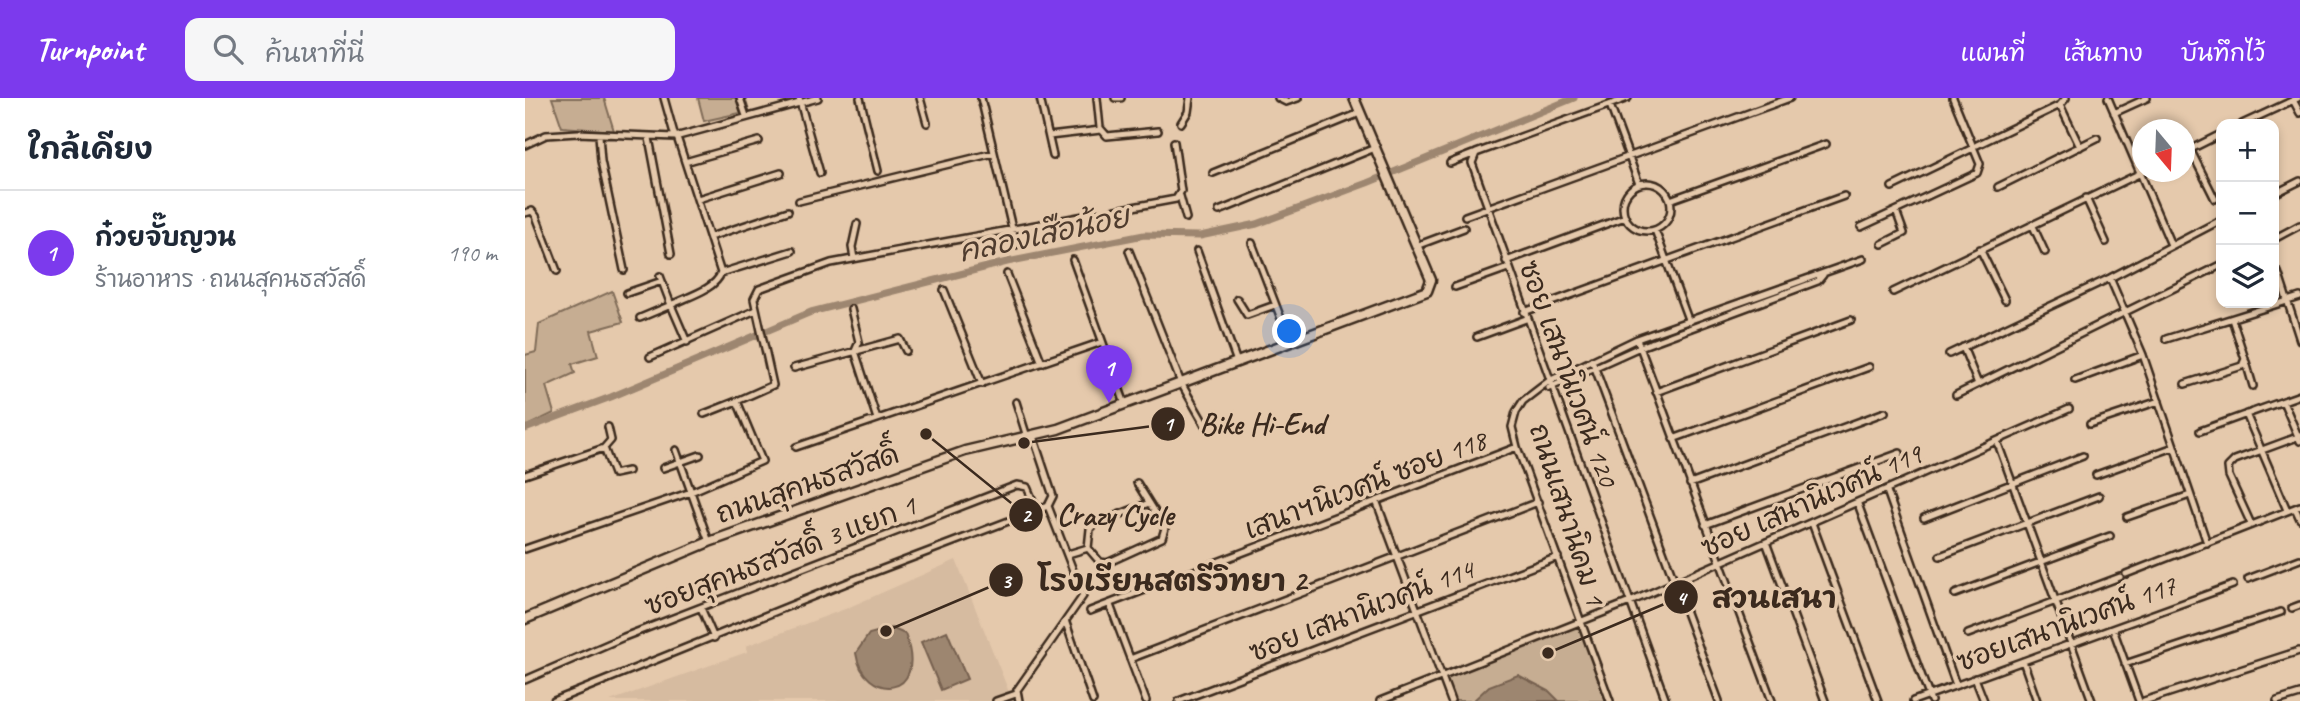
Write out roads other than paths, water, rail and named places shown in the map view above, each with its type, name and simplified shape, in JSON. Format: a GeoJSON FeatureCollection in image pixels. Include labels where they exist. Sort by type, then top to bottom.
{"type":"FeatureCollection","features":[{"type":"Feature","properties":{"kind":"main road","name":"ถนนสุคนธสวัสดิ์"},"geometry":{"type":"LineString","coordinates":[[525,620],[709,541],[965,451],[1030,437],[1125,404],[1427,291],[1431,280],[1354,98]]}},
{"type":"Feature","properties":{"kind":"street"},"geometry":{"type":"LineString","coordinates":[[640,318],[711,285],[718,280],[720,273],[664,98]]}},
{"type":"Feature","properties":{"kind":"street"},"geometry":{"type":"LineString","coordinates":[[740,98],[745,116]]}},
{"type":"Feature","properties":{"kind":"street"},"geometry":{"type":"LineString","coordinates":[[525,145],[546,135],[676,137],[799,101],[818,98]]}},
{"type":"Feature","properties":{"kind":"street"},"geometry":{"type":"LineString","coordinates":[[860,98],[878,171]]}},
{"type":"Feature","properties":{"kind":"street"},"geometry":{"type":"LineString","coordinates":[[920,98],[927,123]]}},
{"type":"Feature","properties":{"kind":"street"},"geometry":{"type":"LineString","coordinates":[[981,98],[1016,245]]}},
{"type":"Feature","properties":{"kind":"street"},"geometry":{"type":"LineString","coordinates":[[1040,98],[1053,156]]}},
{"type":"Feature","properties":{"kind":"street"},"geometry":{"type":"LineString","coordinates":[[1097,98],[1101,130],[1107,136],[1158,131]]}},
{"type":"Feature","properties":{"kind":"street"},"geometry":{"type":"LineString","coordinates":[[1115,98],[1121,98]]}},
{"type":"Feature","properties":{"kind":"street"},"geometry":{"type":"LineString","coordinates":[[1181,123],[1188,112],[1190,98]]}},
{"type":"Feature","properties":{"kind":"street"},"geometry":{"type":"LineString","coordinates":[[1278,98],[1286,102],[1298,98]]}},
{"type":"Feature","properties":{"kind":"street"},"geometry":{"type":"LineString","coordinates":[[1450,163],[1628,98]]}},
{"type":"Feature","properties":{"kind":"street"},"geometry":{"type":"LineString","coordinates":[[1465,216],[1790,98]]}},
{"type":"Feature","properties":{"kind":"street"},"geometry":{"type":"LineString","coordinates":[[1861,227],[1977,173],[1980,164],[1975,147],[1952,98]]}},
{"type":"Feature","properties":{"kind":"street"},"geometry":{"type":"LineString","coordinates":[[1892,187],[2060,105],[2066,98]]}},
{"type":"Feature","properties":{"kind":"street"},"geometry":{"type":"LineString","coordinates":[[2108,98],[2132,151]]}},
{"type":"Feature","properties":{"kind":"street"},"geometry":{"type":"LineString","coordinates":[[2114,113],[2147,98]]}},
{"type":"Feature","properties":{"kind":"street"},"geometry":{"type":"LineString","coordinates":[[2253,119],[2295,99],[2300,113]]}},
{"type":"Feature","properties":{"kind":"street"},"geometry":{"type":"LineString","coordinates":[[799,101],[820,173]]}},
{"type":"Feature","properties":{"kind":"street"},"geometry":{"type":"LineString","coordinates":[[1610,105],[1639,184]]}},
{"type":"Feature","properties":{"kind":"street"},"geometry":{"type":"LineString","coordinates":[[2060,105],[2080,147]]}},
{"type":"Feature","properties":{"kind":"street"},"geometry":{"type":"LineString","coordinates":[[1213,173],[1360,113]]}},
{"type":"Feature","properties":{"kind":"street"},"geometry":{"type":"LineString","coordinates":[[1049,136],[1101,130]]}},
{"type":"Feature","properties":{"kind":"street"},"geometry":{"type":"LineString","coordinates":[[599,135],[601,161],[624,270]]}},
{"type":"Feature","properties":{"kind":"street"},"geometry":{"type":"LineString","coordinates":[[2195,146],[2216,136]]}},
{"type":"Feature","properties":{"kind":"street"},"geometry":{"type":"LineString","coordinates":[[649,138],[671,254]]}},
{"type":"Feature","properties":{"kind":"street"},"geometry":{"type":"LineString","coordinates":[[1997,187],[2097,138]]}},
{"type":"Feature","properties":{"kind":"street"},"geometry":{"type":"LineString","coordinates":[[685,162],[759,141]]}},
{"type":"Feature","properties":{"kind":"street"},"geometry":{"type":"LineString","coordinates":[[1174,142],[1180,196],[1186,218]]}},
{"type":"Feature","properties":{"kind":"street"},"geometry":{"type":"LineString","coordinates":[[1670,200],[1826,144]]}},
{"type":"Feature","properties":{"kind":"street"},"geometry":{"type":"LineString","coordinates":[[1219,211],[1375,148]]}},
{"type":"Feature","properties":{"kind":"street"},"geometry":{"type":"LineString","coordinates":[[799,201],[994,153]]}},
{"type":"Feature","properties":{"kind":"street","name":"ซอย เสนานิเวศน์ 120"},"geometry":{"type":"LineString","coordinates":[[1473,155],[1487,208],[1508,268],[1666,701]]}},
{"type":"Feature","properties":{"kind":"street"},"geometry":{"type":"LineString","coordinates":[[2195,164],[2215,199]]}},
{"type":"Feature","properties":{"kind":"street"},"geometry":{"type":"LineString","coordinates":[[698,200],[781,173]]}},
{"type":"Feature","properties":{"kind":"street"},"geometry":{"type":"LineString","coordinates":[[1893,292],[2132,177]]}},
{"type":"Feature","properties":{"kind":"street"},"geometry":{"type":"LineString","coordinates":[[2279,192],[2300,181]]}},
{"type":"Feature","properties":{"kind":"street"},"geometry":{"type":"LineString","coordinates":[[2146,182],[2171,246]]}},
{"type":"Feature","properties":{"kind":"street"},"geometry":{"type":"LineString","coordinates":[[1639,184],[1655,185],[1664,191],[1670,200],[1666,221],[1655,230],[1634,228],[1625,217],[1625,197],[1639,184]]}},
{"type":"Feature","properties":{"kind":"street"},"geometry":{"type":"LineString","coordinates":[[704,414],[773,385],[756,310],[755,293],[759,289],[831,263],[1180,196]]}},
{"type":"Feature","properties":{"kind":"street"},"geometry":{"type":"LineString","coordinates":[[1477,337],[1666,261],[1844,197]]}},
{"type":"Feature","properties":{"kind":"street"},"geometry":{"type":"LineString","coordinates":[[2086,198],[2106,242]]}},
{"type":"Feature","properties":{"kind":"street"},"geometry":{"type":"LineString","coordinates":[[525,213],[532,211],[536,216],[557,271]]}},
{"type":"Feature","properties":{"kind":"street"},"geometry":{"type":"LineString","coordinates":[[710,237],[788,211]]}},
{"type":"Feature","properties":{"kind":"street"},"geometry":{"type":"LineString","coordinates":[[1882,244],[1904,233],[1896,211]]}},
{"type":"Feature","properties":{"kind":"street"},"geometry":{"type":"LineString","coordinates":[[1506,261],[1625,217]]}},
{"type":"Feature","properties":{"kind":"street"},"geometry":{"type":"LineString","coordinates":[[1949,354],[2110,278],[2216,223]]}},
{"type":"Feature","properties":{"kind":"street"},"geometry":{"type":"LineString","coordinates":[[854,259],[852,247],[857,224]]}},
{"type":"Feature","properties":{"kind":"street"},"geometry":{"type":"LineString","coordinates":[[2032,224],[2045,252]]}},
{"type":"Feature","properties":{"kind":"street"},"geometry":{"type":"LineString","coordinates":[[2279,236],[2300,225]]}},
{"type":"Feature","properties":{"kind":"street"},"geometry":{"type":"LineString","coordinates":[[1416,246],[1464,228]]}},
{"type":"Feature","properties":{"kind":"street"},"geometry":{"type":"LineString","coordinates":[[1655,230],[1691,327]]}},
{"type":"Feature","properties":{"kind":"street"},"geometry":{"type":"LineString","coordinates":[[1252,243],[1290,342]]}},
{"type":"Feature","properties":{"kind":"street"},"geometry":{"type":"LineString","coordinates":[[1980,249],[2005,300]]}},
{"type":"Feature","properties":{"kind":"street"},"geometry":{"type":"LineString","coordinates":[[720,273],[792,251]]}},
{"type":"Feature","properties":{"kind":"street"},"geometry":{"type":"LineString","coordinates":[[1129,251],[1181,383],[1205,425]]}},
{"type":"Feature","properties":{"kind":"street"},"geometry":{"type":"LineString","coordinates":[[1197,251],[1237,362]]}},
{"type":"Feature","properties":{"kind":"street"},"geometry":{"type":"LineString","coordinates":[[1073,260],[1125,404]]}},
{"type":"Feature","properties":{"kind":"street","name":"ถนนเสนานิคม 1"},"geometry":{"type":"LineString","coordinates":[[1550,384],[1637,339],[1814,274],[1823,275],[1863,260]]}},
{"type":"Feature","properties":{"kind":"street"},"geometry":{"type":"LineString","coordinates":[[1455,287],[1508,268]]}},
{"type":"Feature","properties":{"kind":"street"},"geometry":{"type":"LineString","coordinates":[[1956,395],[2216,268]]}},
{"type":"Feature","properties":{"kind":"street"},"geometry":{"type":"LineString","coordinates":[[1007,274],[1042,363]]}},
{"type":"Feature","properties":{"kind":"street","name":"ถนนเสนานิคม 1"},"geometry":{"type":"LineString","coordinates":[[1610,701],[1517,447],[1513,420],[1523,401],[1540,388],[1640,346],[1818,281],[1823,275]]}},
{"type":"Feature","properties":{"kind":"street"},"geometry":{"type":"LineString","coordinates":[[2279,275],[2300,340]]}},
{"type":"Feature","properties":{"kind":"street"},"geometry":{"type":"LineString","coordinates":[[2110,278],[2143,355],[2207,543]]}},
{"type":"Feature","properties":{"kind":"street"},"geometry":{"type":"LineString","coordinates":[[627,293],[661,279],[687,342]]}},
{"type":"Feature","properties":{"kind":"street"},"geometry":{"type":"LineString","coordinates":[[944,290],[982,384]]}},
{"type":"Feature","properties":{"kind":"street"},"geometry":{"type":"LineString","coordinates":[[2166,339],[2300,297]]}},
{"type":"Feature","properties":{"kind":"street"},"geometry":{"type":"LineString","coordinates":[[1237,299],[1247,315],[1275,305]]}},
{"type":"Feature","properties":{"kind":"street"},"geometry":{"type":"LineString","coordinates":[[851,309],[859,342],[855,351],[877,419]]}},
{"type":"Feature","properties":{"kind":"street"},"geometry":{"type":"LineString","coordinates":[[650,358],[756,310]]}},
{"type":"Feature","properties":{"kind":"street"},"geometry":{"type":"LineString","coordinates":[[2232,319],[2253,386]]}},
{"type":"Feature","properties":{"kind":"street"},"geometry":{"type":"LineString","coordinates":[[1656,392],[1851,320]]}},
{"type":"Feature","properties":{"kind":"street"},"geometry":{"type":"LineString","coordinates":[[794,368],[900,339],[905,351]]}},
{"type":"Feature","properties":{"kind":"street"},"geometry":{"type":"LineString","coordinates":[[1637,339],[1772,701]]}},
{"type":"Feature","properties":{"kind":"street"},"geometry":{"type":"LineString","coordinates":[[796,447],[1102,342]]}},
{"type":"Feature","properties":{"kind":"street"},"geometry":{"type":"LineString","coordinates":[[1963,348],[1978,384]]}},
{"type":"Feature","properties":{"kind":"street"},"geometry":{"type":"LineString","coordinates":[[2075,380],[2143,355]]}},
{"type":"Feature","properties":{"kind":"street"},"geometry":{"type":"LineString","coordinates":[[2185,384],[2238,369],[2245,359]]}},
{"type":"Feature","properties":{"kind":"street"},"geometry":{"type":"LineString","coordinates":[[1593,360],[1719,701]]}},
{"type":"Feature","properties":{"kind":"street"},"geometry":{"type":"LineString","coordinates":[[1673,439],[1869,367]]}},
{"type":"Feature","properties":{"kind":"street"},"geometry":{"type":"LineString","coordinates":[[2200,430],[2300,395]]}},
{"type":"Feature","properties":{"kind":"street"},"geometry":{"type":"LineString","coordinates":[[525,549],[691,492],[762,461],[737,401]]}},
{"type":"Feature","properties":{"kind":"street"},"geometry":{"type":"LineString","coordinates":[[2090,424],[2159,401]]}},
{"type":"Feature","properties":{"kind":"street"},"geometry":{"type":"LineString","coordinates":[[2251,524],[2228,467],[2235,460],[2299,438],[2283,401]]}},
{"type":"Feature","properties":{"kind":"street"},"geometry":{"type":"LineString","coordinates":[[554,701],[851,581],[1048,506],[1053,496],[1016,402]]}},
{"type":"Feature","properties":{"kind":"street","name":"ซอย เสนานิเวศน์ 119"},"geometry":{"type":"LineString","coordinates":[[1380,701],[1630,602],[2069,409]]}},
{"type":"Feature","properties":{"kind":"street"},"geometry":{"type":"LineString","coordinates":[[1690,484],[1885,412]]}},
{"type":"Feature","properties":{"kind":"street"},"geometry":{"type":"LineString","coordinates":[[2246,414],[2287,510]]}},
{"type":"Feature","properties":{"kind":"street"},"geometry":{"type":"LineString","coordinates":[[525,475],[604,447],[611,440],[608,427]]}},
{"type":"Feature","properties":{"kind":"street"},"geometry":{"type":"LineString","coordinates":[[1997,441],[2092,701]]}},
{"type":"Feature","properties":{"kind":"street"},"geometry":{"type":"LineString","coordinates":[[604,447],[614,474],[628,471]]}},
{"type":"Feature","properties":{"kind":"street","name":"เสนาฯนิเวศน์ ซอย 118"},"geometry":{"type":"LineString","coordinates":[[1090,611],[1517,447]]}},
{"type":"Feature","properties":{"kind":"street"},"geometry":{"type":"LineString","coordinates":[[2096,475],[2174,447]]}},
{"type":"Feature","properties":{"kind":"street"},"geometry":{"type":"LineString","coordinates":[[676,450],[709,541]]}},
{"type":"Feature","properties":{"kind":"street"},"geometry":{"type":"LineString","coordinates":[[1705,525],[1900,453]]}},
{"type":"Feature","properties":{"kind":"street"},"geometry":{"type":"LineString","coordinates":[[663,468],[700,455]]}},
{"type":"Feature","properties":{"kind":"street"},"geometry":{"type":"LineString","coordinates":[[1924,518],[2083,456]]}},
{"type":"Feature","properties":{"kind":"street"},"geometry":{"type":"LineString","coordinates":[[1137,482],[1165,528],[1162,538],[1107,563],[1100,562],[1089,548],[1090,529],[1095,524],[1149,503]]}},
{"type":"Feature","properties":{"kind":"street","name":"ซอยสุคนธสวัสดิ์ 3 แยก 1"},"geometry":{"type":"LineString","coordinates":[[525,680],[1017,485],[1027,487],[1037,510]]}},
{"type":"Feature","properties":{"kind":"street"},"geometry":{"type":"LineString","coordinates":[[1887,491],[1956,685]]}},
{"type":"Feature","properties":{"kind":"street"},"geometry":{"type":"LineString","coordinates":[[2127,517],[2190,495]]}},
{"type":"Feature","properties":{"kind":"street"},"geometry":{"type":"LineString","coordinates":[[1940,556],[2099,496]]}},
{"type":"Feature","properties":{"kind":"street"},"geometry":{"type":"LineString","coordinates":[[1130,659],[1538,502]]}},
{"type":"Feature","properties":{"kind":"street"},"geometry":{"type":"LineString","coordinates":[[1377,503],[1451,701]]}},
{"type":"Feature","properties":{"kind":"street"},"geometry":{"type":"LineString","coordinates":[[1858,504],[1930,698]]}},
{"type":"Feature","properties":{"kind":"street"},"geometry":{"type":"LineString","coordinates":[[996,701],[1016,694],[1083,596],[1048,506]]}},
{"type":"Feature","properties":{"kind":"street"},"geometry":{"type":"LineString","coordinates":[[1968,634],[2287,510],[2298,507],[2300,519]]}},
{"type":"Feature","properties":{"kind":"street"},"geometry":{"type":"LineString","coordinates":[[1812,523],[1878,701]]}},
{"type":"Feature","properties":{"kind":"street"},"geometry":{"type":"LineString","coordinates":[[1955,594],[2110,536]]}},
{"type":"Feature","properties":{"kind":"street"},"geometry":{"type":"LineString","coordinates":[[1766,542],[1825,701]]}},
{"type":"Feature","properties":{"kind":"street"},"geometry":{"type":"LineString","coordinates":[[1068,554],[1089,548]]}},
{"type":"Feature","properties":{"kind":"street","name":"ซอย เสนานิเวศน์ 114"},"geometry":{"type":"LineString","coordinates":[[1179,701],[1558,557]]}},
{"type":"Feature","properties":{"kind":"street"},"geometry":{"type":"LineString","coordinates":[[2248,579],[2300,559]]}},
{"type":"Feature","properties":{"kind":"street","name":"ซอยเสนานิเวศน์ 117"},"geometry":{"type":"LineString","coordinates":[[1913,701],[1930,698],[1956,685],[2234,585]]}},
{"type":"Feature","properties":{"kind":"street"},"geometry":{"type":"LineString","coordinates":[[1110,605],[1146,701]]}},
{"type":"Feature","properties":{"kind":"street"},"geometry":{"type":"LineString","coordinates":[[2293,608],[2300,605]]}},
{"type":"Feature","properties":{"kind":"street"},"geometry":{"type":"LineString","coordinates":[[701,608],[714,638]]}},
{"type":"Feature","properties":{"kind":"street"},"geometry":{"type":"LineString","coordinates":[[2125,664],[2281,612]]}},
{"type":"Feature","properties":{"kind":"street"},"geometry":{"type":"LineString","coordinates":[[1066,623],[1093,701]]}},
{"type":"Feature","properties":{"kind":"street"},"geometry":{"type":"LineString","coordinates":[[2113,629],[2142,701],[2299,651]]}},
{"type":"Feature","properties":{"kind":"street"},"geometry":{"type":"LineString","coordinates":[[2023,661],[2037,701]]}},
{"type":"Feature","properties":{"kind":"street"},"geometry":{"type":"LineString","coordinates":[[1975,678],[1984,701]]}},
{"type":"Feature","properties":{"kind":"street"},"geometry":{"type":"LineString","coordinates":[[1016,694],[1019,701]]}},
{"type":"Feature","properties":{"kind":"street"},"geometry":{"type":"LineString","coordinates":[[2277,701],[2300,694]]}},
{"type":"Feature","properties":{"kind":"waterway","name":"คลองเสือน้อย"},"geometry":{"type":"LineString","coordinates":[[525,429],[611,397],[811,312],[1007,262],[1144,235],[1200,236],[1257,224],[1367,183],[1574,98]]}},
{"type":"Feature","properties":{"kind":"place","name":"ก๋วยจั๊บญวน"},"geometry":{"type":"Point","coordinates":[1109,403]}},
{"type":"Feature","properties":{"kind":"place","name":"Crazy Cycle"},"geometry":{"type":"Point","coordinates":[926,434]}},
{"type":"Feature","properties":{"kind":"place","name":"Bike Hi-End"},"geometry":{"type":"Point","coordinates":[1024,443]}},
{"type":"Feature","properties":{"kind":"place","name":"โรงเรียนสตรีวิทยา 2"},"geometry":{"type":"Point","coordinates":[886,631]}},
{"type":"Feature","properties":{"kind":"place","name":"สวนเสนา"},"geometry":{"type":"Point","coordinates":[1548,653]}}]}
